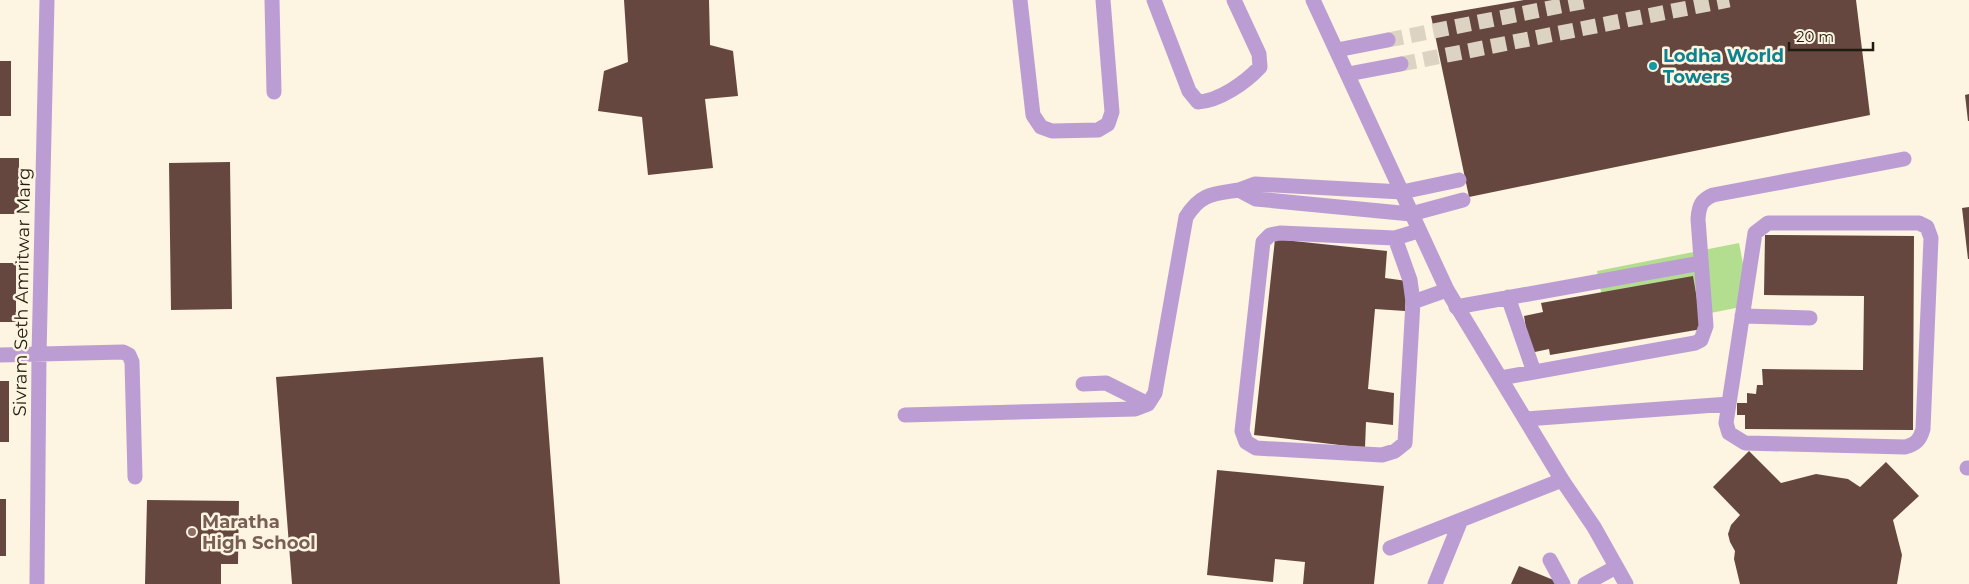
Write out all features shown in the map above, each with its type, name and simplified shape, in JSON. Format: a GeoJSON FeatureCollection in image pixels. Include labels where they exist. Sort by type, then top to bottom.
{"type":"FeatureCollection","features":[{"type":"Feature","properties":{"kind":"street","name":"Sivram Seth Amritwar Marg"},"geometry":{"type":"LineString","coordinates":[[37,584],[39,355],[47,0]]}},
{"type":"Feature","properties":{"kind":"street"},"geometry":{"type":"LineString","coordinates":[[272,0],[274,92]]}},
{"type":"Feature","properties":{"kind":"street"},"geometry":{"type":"LineString","coordinates":[[1020,0],[1033,114],[1041,127],[1052,132],[1098,130],[1108,124],[1112,112],[1102,0]]}},
{"type":"Feature","properties":{"kind":"street"},"geometry":{"type":"LineString","coordinates":[[1154,0],[1189,91],[1198,102],[1209,101],[1250,78],[1260,67],[1259,54],[1234,0]]}},
{"type":"Feature","properties":{"kind":"street"},"geometry":{"type":"LineString","coordinates":[[1313,0],[1402,192],[1418,231],[1456,307],[1562,480],[1594,527],[1626,584]]}},
{"type":"Feature","properties":{"kind":"street"},"geometry":{"type":"LineString","coordinates":[[1337,50],[1388,40]]}},
{"type":"Feature","properties":{"kind":"street"},"geometry":{"type":"LineString","coordinates":[[1348,74],[1401,64]]}},
{"type":"Feature","properties":{"kind":"street"},"geometry":{"type":"LineString","coordinates":[[1501,378],[1695,343],[1701,340],[1706,326],[1698,219],[1699,206],[1704,199],[1713,195],[1904,159]]}},
{"type":"Feature","properties":{"kind":"street"},"geometry":{"type":"LineString","coordinates":[[905,415],[1135,409],[1148,404],[1155,393],[1186,217],[1193,204],[1206,195],[1239,190],[1255,184],[1402,192],[1458,180]]}},
{"type":"Feature","properties":{"kind":"street"},"geometry":{"type":"LineString","coordinates":[[1239,190],[1256,199],[1411,214],[1463,200]]}},
{"type":"Feature","properties":{"kind":"street"},"geometry":{"type":"LineString","coordinates":[[1768,223],[1919,223],[1927,227],[1931,238],[1923,429],[1920,438],[1905,447],[1745,443],[1729,433],[1726,423],[1742,316],[1755,232],[1768,223]]}},
{"type":"Feature","properties":{"kind":"street"},"geometry":{"type":"LineString","coordinates":[[1395,238],[1410,280],[1413,302],[1405,443],[1395,452],[1382,455],[1256,448],[1246,442],[1242,431],[1263,242],[1270,236],[1280,233],[1395,238],[1418,231]]}},
{"type":"Feature","properties":{"kind":"street"},"geometry":{"type":"LineString","coordinates":[[1456,307],[1701,263]]}},
{"type":"Feature","properties":{"kind":"street"},"geometry":{"type":"LineString","coordinates":[[1413,302],[1447,290]]}},
{"type":"Feature","properties":{"kind":"street"},"geometry":{"type":"LineString","coordinates":[[1508,297],[1534,372]]}},
{"type":"Feature","properties":{"kind":"street"},"geometry":{"type":"LineString","coordinates":[[1742,316],[1810,318]]}},
{"type":"Feature","properties":{"kind":"street"},"geometry":{"type":"LineString","coordinates":[[0,355],[123,352],[129,356],[132,362],[135,477]]}},
{"type":"Feature","properties":{"kind":"street"},"geometry":{"type":"LineString","coordinates":[[1083,384],[1106,383],[1148,404]]}},
{"type":"Feature","properties":{"kind":"street"},"geometry":{"type":"LineString","coordinates":[[1526,419],[1729,404]]}},
{"type":"Feature","properties":{"kind":"street"},"geometry":{"type":"LineString","coordinates":[[1390,548],[1562,480]]}},
{"type":"Feature","properties":{"kind":"street"},"geometry":{"type":"LineString","coordinates":[[1435,584],[1461,520]]}},
{"type":"Feature","properties":{"kind":"street"},"geometry":{"type":"LineString","coordinates":[[1550,560],[1563,584]]}},
{"type":"Feature","properties":{"kind":"street"},"geometry":{"type":"LineString","coordinates":[[1585,584],[1616,567]]}},
{"type":"Feature","properties":{"kind":"green space"},"geometry":{"type":"Polygon","coordinates":[[[1739,243],[1751,305],[1609,333],[1597,271],[1739,243]]]}},
{"type":"Feature","properties":{"kind":"building"},"geometry":{"type":"Polygon","coordinates":[[[624,0],[709,0],[710,45],[733,51],[738,96],[705,99],[713,168],[648,175],[642,117],[598,111],[604,71],[628,62],[624,0]]]}},
{"type":"Feature","properties":{"kind":"building","name":"Lodha World Towers"},"geometry":{"type":"Polygon","coordinates":[[[1524,0],[1856,0],[1870,115],[1469,197],[1431,16],[1524,0]]]}},
{"type":"Feature","properties":{"kind":"building"},"geometry":{"type":"Polygon","coordinates":[[[0,61],[11,61],[11,116],[0,116],[0,61]]]}},
{"type":"Feature","properties":{"kind":"building"},"geometry":{"type":"Polygon","coordinates":[[[1969,94],[1969,121],[1968,121],[1965,95],[1969,94]]]}},
{"type":"Feature","properties":{"kind":"building"},"geometry":{"type":"Polygon","coordinates":[[[0,158],[19,158],[19,214],[0,214],[0,158]]]}},
{"type":"Feature","properties":{"kind":"building"},"geometry":{"type":"Polygon","coordinates":[[[230,162],[232,309],[171,310],[169,163],[230,162]]]}},
{"type":"Feature","properties":{"kind":"building"},"geometry":{"type":"Polygon","coordinates":[[[1969,207],[1969,259],[1968,259],[1962,208],[1969,207]]]}},
{"type":"Feature","properties":{"kind":"building"},"geometry":{"type":"Polygon","coordinates":[[[1765,235],[1914,236],[1913,430],[1745,429],[1745,415],[1737,415],[1737,403],[1747,403],[1747,393],[1756,394],[1757,385],[1763,385],[1762,369],[1863,370],[1864,296],[1764,295],[1765,235]]]}},
{"type":"Feature","properties":{"kind":"building"},"geometry":{"type":"Polygon","coordinates":[[[1275,239],[1387,251],[1385,278],[1407,281],[1405,311],[1375,309],[1368,389],[1394,393],[1393,425],[1366,422],[1365,448],[1254,435],[1275,239]]]}},
{"type":"Feature","properties":{"kind":"building"},"geometry":{"type":"Polygon","coordinates":[[[0,263],[16,263],[16,322],[0,322],[0,263]]]}},
{"type":"Feature","properties":{"kind":"building"},"geometry":{"type":"Polygon","coordinates":[[[1693,276],[1702,329],[1550,355],[1549,349],[1530,353],[1524,316],[1543,312],[1541,303],[1693,276]]]}},
{"type":"Feature","properties":{"kind":"building"},"geometry":{"type":"Polygon","coordinates":[[[543,357],[560,584],[292,584],[276,377],[543,357]]]}},
{"type":"Feature","properties":{"kind":"building"},"geometry":{"type":"Polygon","coordinates":[[[0,381],[9,381],[9,442],[0,442],[0,381]]]}},
{"type":"Feature","properties":{"kind":"building"},"geometry":{"type":"Polygon","coordinates":[[[1749,451],[1781,483],[1816,474],[1848,479],[1860,487],[1886,462],[1919,496],[1893,520],[1902,555],[1897,584],[1740,584],[1734,559],[1735,551],[1728,534],[1731,525],[1740,515],[1713,487],[1749,451]]]}},
{"type":"Feature","properties":{"kind":"building"},"geometry":{"type":"Polygon","coordinates":[[[1217,470],[1384,486],[1374,584],[1303,584],[1305,562],[1275,559],[1273,582],[1207,575],[1217,470]]]}},
{"type":"Feature","properties":{"kind":"building"},"geometry":{"type":"Polygon","coordinates":[[[0,499],[6,499],[6,556],[0,556],[0,499]]]}},
{"type":"Feature","properties":{"kind":"building","name":"Maratha High School"},"geometry":{"type":"Polygon","coordinates":[[[147,500],[239,501],[238,564],[221,564],[221,584],[145,584],[147,500]]]}},
{"type":"Feature","properties":{"kind":"building"},"geometry":{"type":"Polygon","coordinates":[[[1519,566],[1556,581],[1555,584],[1511,584],[1519,566]]]}},
{"type":"Feature","properties":{"kind":"tunnel"},"geometry":{"type":"LineString","coordinates":[[1388,40],[1591,0]]}},
{"type":"Feature","properties":{"kind":"tunnel"},"geometry":{"type":"LineString","coordinates":[[1401,64],[1729,0]]}},
{"type":"Feature","properties":{"kind":"place","name":"Lodha World Towers"},"geometry":{"type":"Point","coordinates":[1653,66]}},
{"type":"Feature","properties":{"kind":"place","name":"Maratha High School"},"geometry":{"type":"Point","coordinates":[192,532]}}]}
